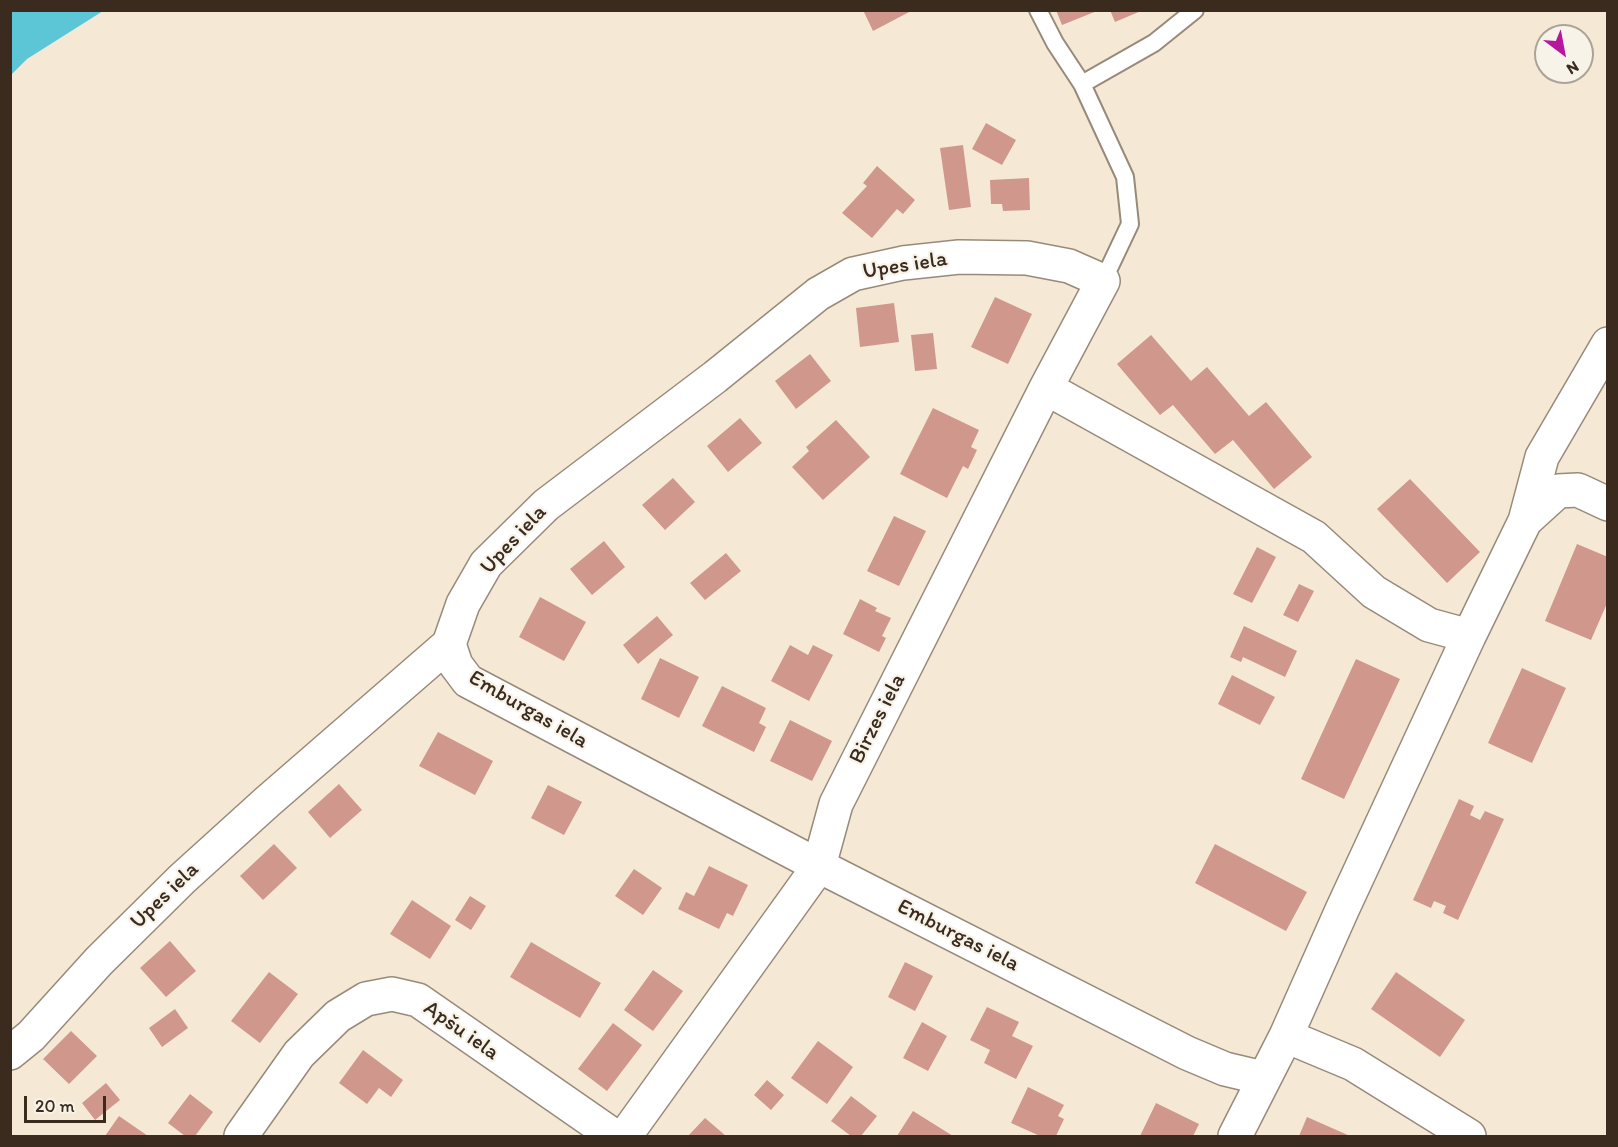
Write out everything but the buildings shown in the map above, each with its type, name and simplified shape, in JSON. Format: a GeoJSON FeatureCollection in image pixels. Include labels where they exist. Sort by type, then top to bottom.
{"type":"FeatureCollection","features":[{"type":"Feature","properties":{"kind":"street","name":"Upes iela"},"geometry":{"type":"LineString","coordinates":[[10,1053],[31,1036],[99,961],[182,879],[449,644],[463,604],[486,564],[546,505],[715,377],[818,294],[853,274],[903,263],[959,258],[1027,258],[1069,266],[1103,281]]}},
{"type":"Feature","properties":{"kind":"street","name":"Birzes iela"},"geometry":{"type":"LineString","coordinates":[[625,1137],[819,866],[836,804],[1046,388],[1103,281]]}},
{"type":"Feature","properties":{"kind":"street"},"geometry":{"type":"LineString","coordinates":[[1235,1137],[1286,1036],[1469,636],[1525,521],[1542,457],[1608,344]]}},
{"type":"Feature","properties":{"kind":"street"},"geometry":{"type":"LineString","coordinates":[[1046,388],[1314,537],[1374,592],[1428,625],[1469,636]]}},
{"type":"Feature","properties":{"kind":"street"},"geometry":{"type":"LineString","coordinates":[[1525,521],[1558,491],[1578,489],[1608,504]]}},
{"type":"Feature","properties":{"kind":"street","name":"Emburgas iela"},"geometry":{"type":"LineString","coordinates":[[449,644],[456,665],[468,681],[819,866],[1187,1053],[1225,1069],[1263,1078]]}},
{"type":"Feature","properties":{"kind":"street","name":"Apšu iela"},"geometry":{"type":"LineString","coordinates":[[241,1137],[299,1054],[338,1016],[366,999],[392,994],[418,1000],[614,1137]]}},
{"type":"Feature","properties":{"kind":"street"},"geometry":{"type":"LineString","coordinates":[[1286,1036],[1353,1064],[1468,1137]]}},
{"type":"Feature","properties":{"kind":"lane"},"geometry":{"type":"LineString","coordinates":[[1038,10],[1055,43],[1082,84],[1125,177],[1130,224],[1103,281]]}},
{"type":"Feature","properties":{"kind":"lane"},"geometry":{"type":"LineString","coordinates":[[1082,84],[1154,43],[1195,10]]}},
{"type":"Feature","properties":{"kind":"water"},"geometry":{"type":"Polygon","coordinates":[[[11,10],[103,11],[27,59],[11,75],[11,10]]]}}]}
